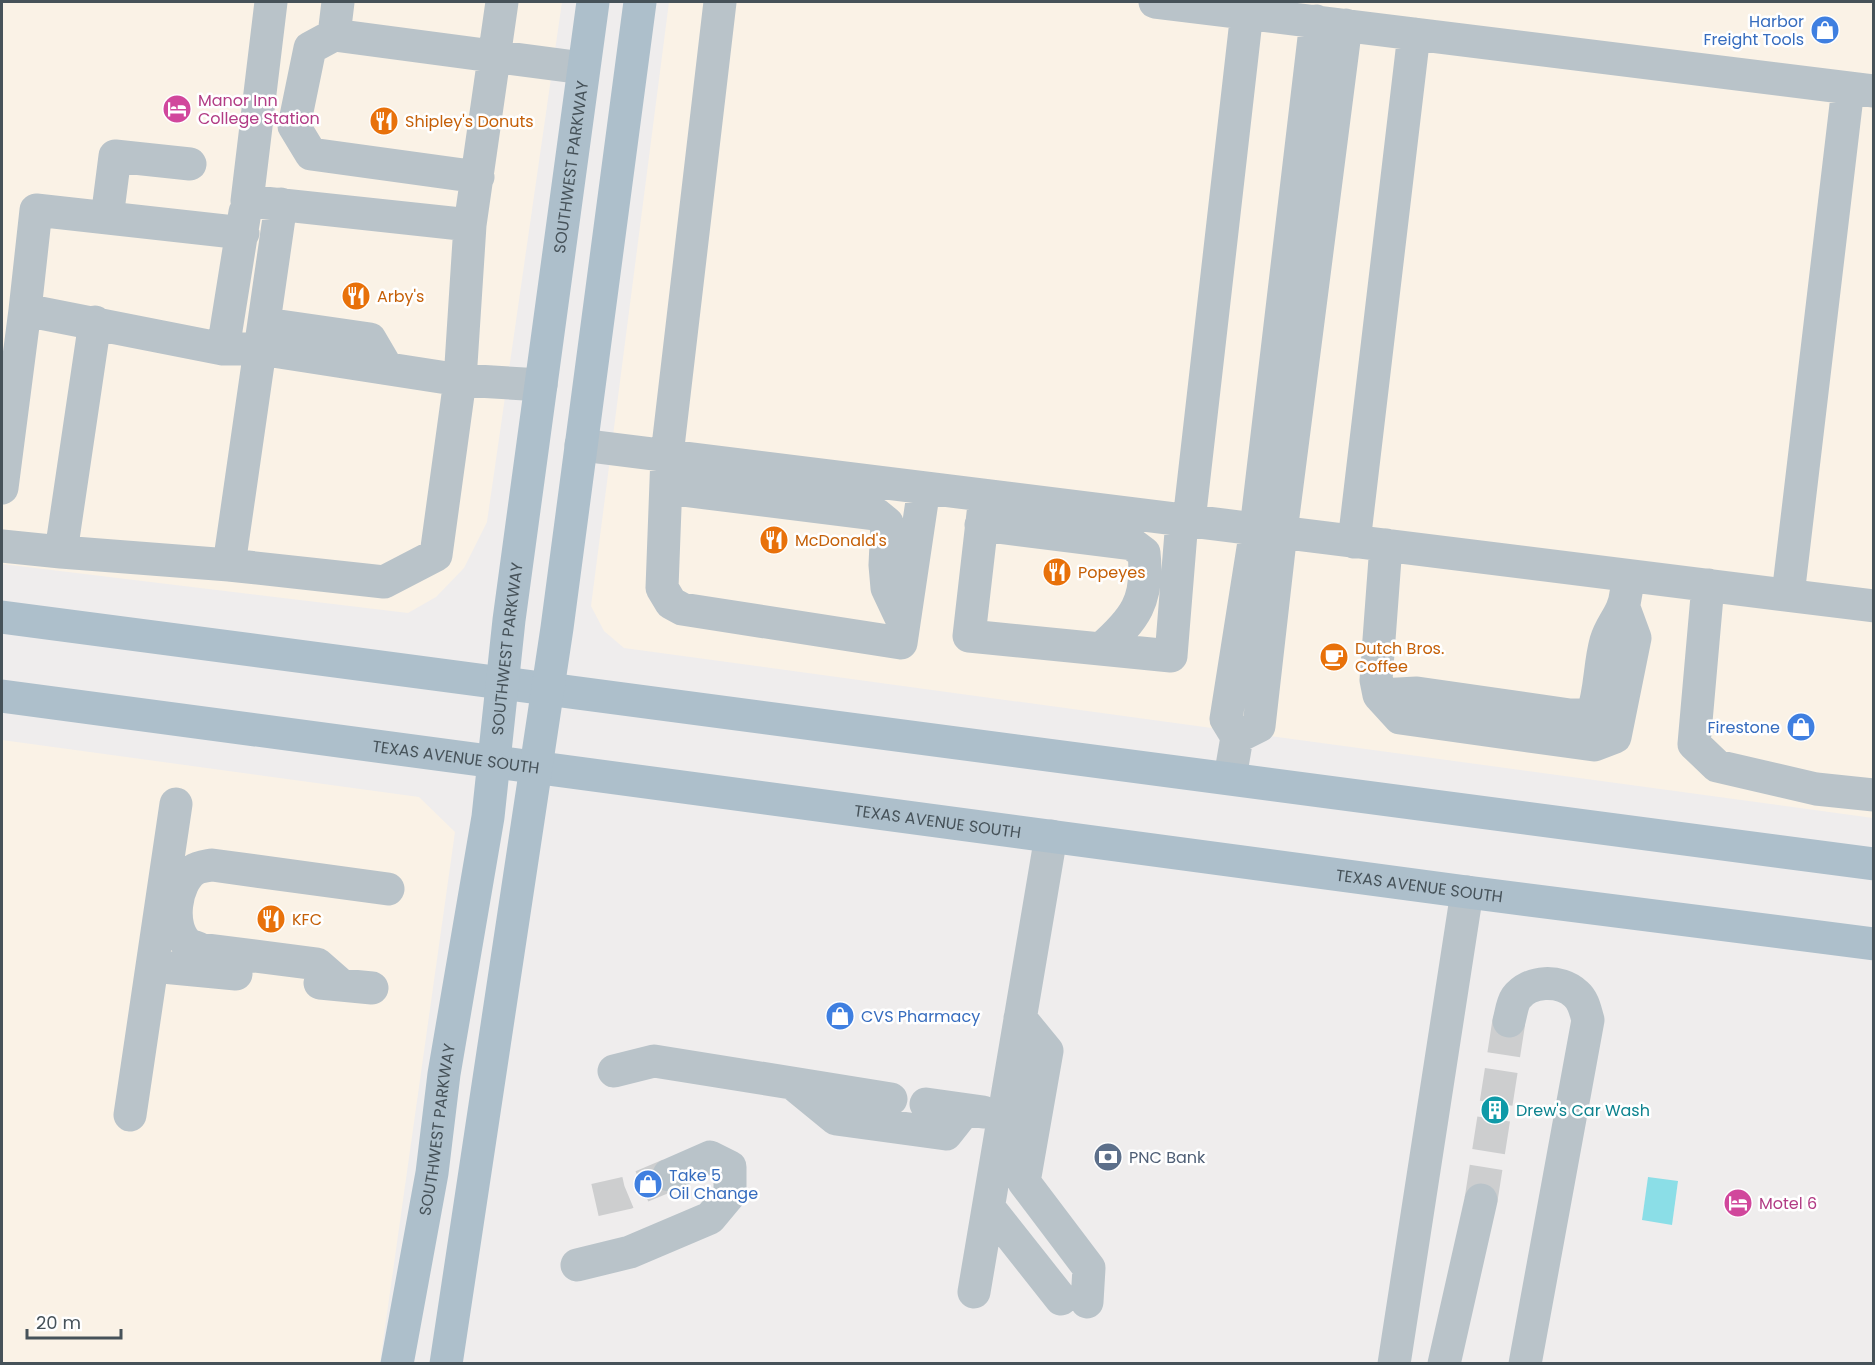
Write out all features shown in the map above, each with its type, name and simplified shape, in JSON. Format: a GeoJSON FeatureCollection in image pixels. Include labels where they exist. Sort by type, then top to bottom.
{"type":"FeatureCollection","features":[{"type":"Feature","properties":{"kind":"main road","name":"SOUTHWEST PARKWAY"},"geometry":{"type":"LineString","coordinates":[[397,1364],[488,817],[541,385],[592,2]]}},
{"type":"Feature","properties":{"kind":"main road"},"geometry":{"type":"LineString","coordinates":[[446,1364],[547,690],[640,2]]}},
{"type":"Feature","properties":{"kind":"main road"},"geometry":{"type":"LineString","coordinates":[[2,617],[1874,864]]}},
{"type":"Feature","properties":{"kind":"main road","name":"TEXAS AVENUE SOUTH"},"geometry":{"type":"LineString","coordinates":[[2,696],[1467,892],[1874,944]]}},
{"type":"Feature","properties":{"kind":"main road"},"geometry":{"type":"LineString","coordinates":[[416,1255],[428,1265],[436,1280],[428,1337],[431,1352],[446,1364]]}},
{"type":"Feature","properties":{"kind":"lane"},"geometry":{"type":"LineString","coordinates":[[224,349],[243,233],[271,2]]}},
{"type":"Feature","properties":{"kind":"lane"},"geometry":{"type":"LineString","coordinates":[[334,35],[338,2]]}},
{"type":"Feature","properties":{"kind":"lane"},"geometry":{"type":"LineString","coordinates":[[2,546],[229,565],[384,582],[436,555],[460,380],[470,225],[502,2]]}},
{"type":"Feature","properties":{"kind":"lane"},"geometry":{"type":"LineString","coordinates":[[720,2],[667,455],[662,588],[671,603],[682,609],[901,643],[924,488]]}},
{"type":"Feature","properties":{"kind":"lane"},"geometry":{"type":"LineString","coordinates":[[1155,2],[1861,89],[1788,595]]}},
{"type":"Feature","properties":{"kind":"lane"},"geometry":{"type":"LineString","coordinates":[[983,510],[969,636],[1171,656],[1185,520],[1247,12]]}},
{"type":"Feature","properties":{"kind":"lane"},"geometry":{"type":"LineString","coordinates":[[1230,778],[1237,737],[1226,719],[1269,530],[1331,23]]}},
{"type":"Feature","properties":{"kind":"lane"},"geometry":{"type":"LineString","coordinates":[[1354,542],[1414,34]]}},
{"type":"Feature","properties":{"kind":"lane"},"geometry":{"type":"LineString","coordinates":[[478,177],[311,154],[294,126],[310,48],[334,35],[584,68]]}},
{"type":"Feature","properties":{"kind":"lane"},"geometry":{"type":"LineString","coordinates":[[107,218],[115,156],[190,164]]}},
{"type":"Feature","properties":{"kind":"lane"},"geometry":{"type":"LineString","coordinates":[[247,201],[470,225]]}},
{"type":"Feature","properties":{"kind":"lane"},"geometry":{"type":"LineString","coordinates":[[229,565],[281,204]]}},
{"type":"Feature","properties":{"kind":"lane"},"geometry":{"type":"LineString","coordinates":[[2,488],[36,210],[243,233]]}},
{"type":"Feature","properties":{"kind":"lane"},"geometry":{"type":"LineString","coordinates":[[25,309],[224,349],[263,336],[387,368],[460,380],[541,385]]}},
{"type":"Feature","properties":{"kind":"lane"},"geometry":{"type":"LineString","coordinates":[[61,552],[95,322]]}},
{"type":"Feature","properties":{"kind":"lane"},"geometry":{"type":"LineString","coordinates":[[581,445],[924,488],[983,510],[1132,544],[1144,554],[1147,579],[1142,601],[1128,625],[1101,649]]}},
{"type":"Feature","properties":{"kind":"lane"},"geometry":{"type":"LineString","coordinates":[[666,488],[876,514],[887,523],[885,565],[887,588],[904,623]]}},
{"type":"Feature","properties":{"kind":"lane"},"geometry":{"type":"LineString","coordinates":[[983,510],[1185,520],[1874,606]]}},
{"type":"Feature","properties":{"kind":"lane"},"geometry":{"type":"LineString","coordinates":[[1386,545],[1376,680],[1379,695],[1400,718],[1594,745],[1616,736],[1635,638],[1624,608],[1629,575]]}},
{"type":"Feature","properties":{"kind":"lane"},"geometry":{"type":"LineString","coordinates":[[1708,585],[1694,744],[1717,766],[1816,789],[1874,795]]}},
{"type":"Feature","properties":{"kind":"lane"},"geometry":{"type":"LineString","coordinates":[[130,1115],[176,804]]}},
{"type":"Feature","properties":{"kind":"lane"},"geometry":{"type":"LineString","coordinates":[[974,1292],[1002,1114],[1051,836]]}},
{"type":"Feature","properties":{"kind":"lane"},"geometry":{"type":"LineString","coordinates":[[152,966],[357,986],[317,964],[200,949],[187,943],[176,924],[177,902],[184,881],[194,869],[212,865],[388,889]]}},
{"type":"Feature","properties":{"kind":"lane"},"geometry":{"type":"LineString","coordinates":[[1394,1364],[1467,892]]}},
{"type":"Feature","properties":{"kind":"lane"},"geometry":{"type":"LineString","coordinates":[[1509,1021],[1516,999],[1529,987],[1545,983],[1563,986],[1576,993],[1584,1003],[1588,1020],[1525,1364]]}},
{"type":"Feature","properties":{"kind":"lane"},"geometry":{"type":"LineString","coordinates":[[989,1208],[1074,1300],[1089,1268],[1024,1182],[1047,1051],[1020,1018]]}},
{"type":"Feature","properties":{"kind":"lane"},"geometry":{"type":"LineString","coordinates":[[614,1071],[654,1061],[891,1100]]}},
{"type":"Feature","properties":{"kind":"lane"},"geometry":{"type":"LineString","coordinates":[[790,1082],[836,1119],[946,1134],[965,1110]]}},
{"type":"Feature","properties":{"kind":"lane"},"geometry":{"type":"LineString","coordinates":[[926,1104],[1002,1114]]}},
{"type":"Feature","properties":{"kind":"lane"},"geometry":{"type":"LineString","coordinates":[[577,1265],[630,1252],[710,1218],[730,1194],[729,1167],[710,1157],[669,1174]]}},
{"type":"Feature","properties":{"kind":"lane"},"geometry":{"type":"LineString","coordinates":[[1444,1364],[1481,1200]]}},
{"type":"Feature","properties":{"kind":"shaded area"},"geometry":{"type":"Polygon","coordinates":[[[2,2],[562,2],[487,522],[464,568],[436,597],[408,613],[2,564],[2,2]]]}},
{"type":"Feature","properties":{"kind":"shaded area"},"geometry":{"type":"Polygon","coordinates":[[[669,2],[1873,2],[1873,818],[624,648],[604,631],[591,606],[669,2]]]}},
{"type":"Feature","properties":{"kind":"shaded area"},"geometry":{"type":"Polygon","coordinates":[[[2,740],[419,797],[455,832],[380,1363],[2,1364],[2,740]]]}},
{"type":"Feature","properties":{"kind":"water"},"geometry":{"type":"Polygon","coordinates":[[[1648,1177],[1678,1181],[1672,1225],[1642,1220],[1648,1177]]]}},
{"type":"Feature","properties":{"kind":"tunnel"},"geometry":{"type":"LineString","coordinates":[[1481,1200],[1509,1021]]}},
{"type":"Feature","properties":{"kind":"tunnel"},"geometry":{"type":"LineString","coordinates":[[595,1200],[626,1193],[669,1175]]}},
{"type":"Feature","properties":{"kind":"place","name":"Harbor Freight Tools"},"geometry":{"type":"Point","coordinates":[1825,30]}},
{"type":"Feature","properties":{"kind":"place","name":"Manor Inn College Station"},"geometry":{"type":"Point","coordinates":[177,109]}},
{"type":"Feature","properties":{"kind":"place","name":"Shipley's Donuts"},"geometry":{"type":"Point","coordinates":[384,121]}},
{"type":"Feature","properties":{"kind":"place","name":"Arby's"},"geometry":{"type":"Point","coordinates":[356,296]}},
{"type":"Feature","properties":{"kind":"place","name":"McDonald's"},"geometry":{"type":"Point","coordinates":[774,540]}},
{"type":"Feature","properties":{"kind":"place","name":"Popeyes"},"geometry":{"type":"Point","coordinates":[1057,572]}},
{"type":"Feature","properties":{"kind":"place","name":"Dutch Bros. Coffee"},"geometry":{"type":"Point","coordinates":[1334,657]}},
{"type":"Feature","properties":{"kind":"place","name":"Firestone"},"geometry":{"type":"Point","coordinates":[1801,727]}},
{"type":"Feature","properties":{"kind":"place","name":"KFC"},"geometry":{"type":"Point","coordinates":[271,919]}},
{"type":"Feature","properties":{"kind":"place","name":"CVS Pharmacy"},"geometry":{"type":"Point","coordinates":[840,1016]}},
{"type":"Feature","properties":{"kind":"place","name":"Drew's Car Wash"},"geometry":{"type":"Point","coordinates":[1495,1110]}},
{"type":"Feature","properties":{"kind":"place","name":"PNC Bank"},"geometry":{"type":"Point","coordinates":[1108,1157]}},
{"type":"Feature","properties":{"kind":"place","name":"Take 5 Oil Change"},"geometry":{"type":"Point","coordinates":[648,1184]}},
{"type":"Feature","properties":{"kind":"place","name":"Motel 6"},"geometry":{"type":"Point","coordinates":[1738,1203]}}]}
